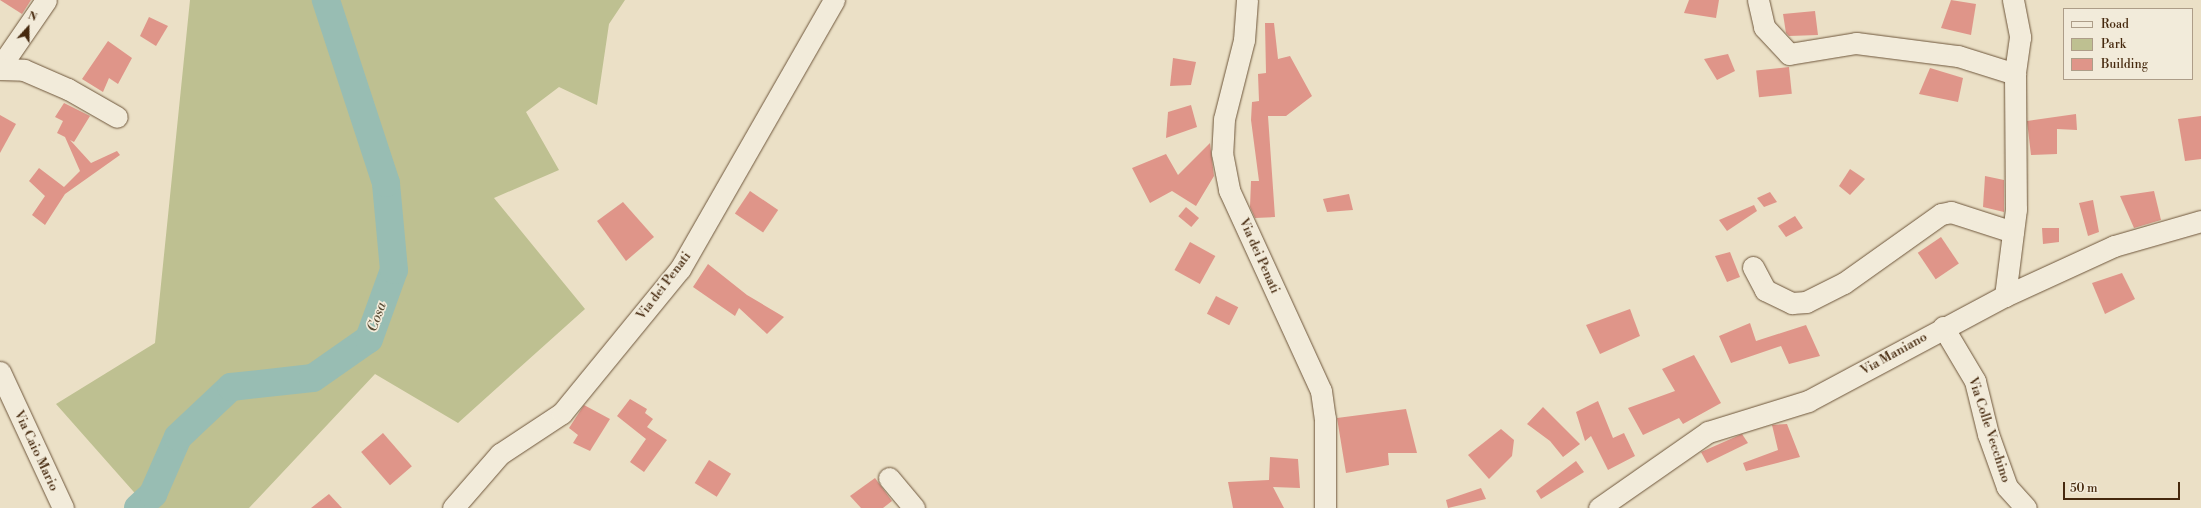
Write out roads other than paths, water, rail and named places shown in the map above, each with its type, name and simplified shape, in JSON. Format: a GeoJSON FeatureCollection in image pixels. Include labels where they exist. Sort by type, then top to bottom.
{"type":"FeatureCollection","features":[{"type":"Feature","properties":{"kind":"street"},"geometry":{"type":"LineString","coordinates":[[46,0],[0,68],[24,70],[68,89],[117,117]]}},
{"type":"Feature","properties":{"kind":"street","name":"Via dei Penati"},"geometry":{"type":"LineString","coordinates":[[453,508],[500,454],[562,413],[680,269],[834,0]]}},
{"type":"Feature","properties":{"kind":"street","name":"Via dei Penati"},"geometry":{"type":"LineString","coordinates":[[1247,0],[1244,40],[1224,119],[1222,153],[1229,190],[1321,391],[1325,418],[1325,508]]}},
{"type":"Feature","properties":{"kind":"street"},"geometry":{"type":"LineString","coordinates":[[1758,0],[1764,27],[1789,54],[1856,44],[1958,56],[2015,74]]}},
{"type":"Feature","properties":{"kind":"street"},"geometry":{"type":"LineString","coordinates":[[2005,296],[2013,232],[2015,74],[2020,37],[2013,0]]}},
{"type":"Feature","properties":{"kind":"street"},"geometry":{"type":"LineString","coordinates":[[1753,267],[1765,290],[1792,304],[1806,302],[1844,283],[1941,214],[1951,212],[2013,232]]}},
{"type":"Feature","properties":{"kind":"street","name":"Via Maniano"},"geometry":{"type":"LineString","coordinates":[[1599,508],[1708,432],[1808,401],[1943,327],[2005,296],[2114,246],[2201,221]]}},
{"type":"Feature","properties":{"kind":"street","name":"Via Colle Vecchino"},"geometry":{"type":"LineString","coordinates":[[1943,327],[1976,381],[1988,434],[2007,487],[2026,508]]}},
{"type":"Feature","properties":{"kind":"street","name":"Via Caio Mario"},"geometry":{"type":"LineString","coordinates":[[0,372],[47,477],[63,508]]}},
{"type":"Feature","properties":{"kind":"street"},"geometry":{"type":"LineString","coordinates":[[889,478],[914,508]]}},
{"type":"Feature","properties":{"kind":"waterway","name":"Cosa"},"geometry":{"type":"LineString","coordinates":[[138,508],[153,494],[178,437],[231,387],[313,378],[369,339],[394,270],[386,183],[326,0]]}}]}
